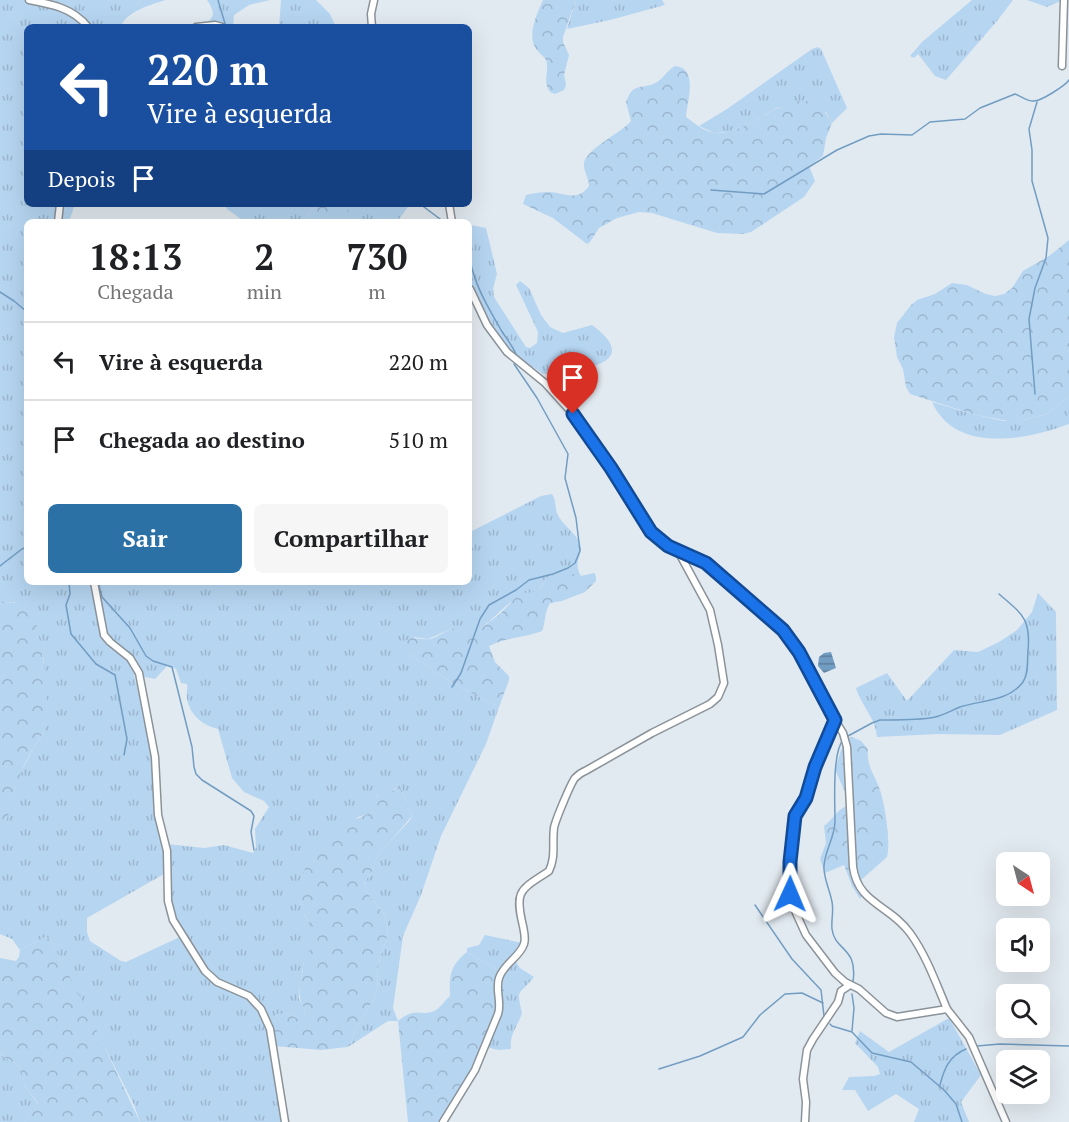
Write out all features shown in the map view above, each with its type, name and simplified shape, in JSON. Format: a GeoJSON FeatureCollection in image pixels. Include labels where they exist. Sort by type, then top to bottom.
{"type":"FeatureCollection","features":[{"type":"Feature","properties":{"kind":"street"},"geometry":{"type":"LineString","coordinates":[[29,0],[65,8],[85,24]]}},
{"type":"Feature","properties":{"kind":"street"},"geometry":{"type":"LineString","coordinates":[[372,24],[374,0]]}},
{"type":"Feature","properties":{"kind":"street"},"geometry":{"type":"LineString","coordinates":[[1062,66],[1064,0]]}},
{"type":"Feature","properties":{"kind":"street"},"geometry":{"type":"LineString","coordinates":[[472,293],[487,325],[507,352],[545,383],[573,414],[615,475],[646,527],[660,541],[706,563],[778,624],[794,644],[843,733],[857,883],[865,896],[884,908],[909,932],[947,1009],[969,1037],[1006,1122]]}},
{"type":"Feature","properties":{"kind":"street"},"geometry":{"type":"LineString","coordinates":[[443,1122],[475,1070],[498,1014],[500,975],[507,964],[521,951],[525,941],[519,906],[520,893],[524,886],[549,871],[551,867],[554,858],[555,823],[574,779],[652,733],[710,704],[722,691],[723,670],[710,610],[678,550]]}},
{"type":"Feature","properties":{"kind":"street"},"geometry":{"type":"LineString","coordinates":[[95,585],[104,635],[130,658],[139,673],[156,765],[158,815],[167,851],[170,914],[208,975],[217,982],[249,996],[265,1016],[270,1029],[285,1122]]}},
{"type":"Feature","properties":{"kind":"street"},"geometry":{"type":"LineString","coordinates":[[835,720],[815,767],[806,798],[795,816],[790,862],[790,894],[806,935],[835,973],[859,989],[881,1010],[890,1016],[906,1016],[947,1009]]}},
{"type":"Feature","properties":{"kind":"street"},"geometry":{"type":"LineString","coordinates":[[805,1122],[806,1102],[803,1079],[808,1046],[838,1002],[841,991],[850,985]]}},
{"type":"Feature","properties":{"kind":"green space"},"geometry":{"type":"Polygon","coordinates":[[[0,0],[166,0],[133,13],[123,24],[24,24],[24,207],[74,207],[70,219],[24,219],[24,585],[472,585],[472,531],[541,496],[552,494],[559,517],[576,536],[581,548],[578,566],[581,576],[558,573],[545,579],[538,590],[511,602],[470,638],[451,629],[428,639],[414,637],[408,653],[454,684],[499,707],[486,744],[441,836],[421,895],[403,936],[393,1008],[398,1021],[388,1021],[351,1045],[355,1032],[376,992],[379,961],[388,933],[385,917],[365,888],[364,882],[371,874],[379,851],[412,816],[402,791],[397,787],[387,796],[376,796],[368,814],[358,817],[306,870],[302,879],[304,915],[313,928],[315,936],[314,945],[304,961],[299,992],[299,999],[305,1009],[304,1016],[297,1018],[286,1013],[270,1022],[284,1122],[140,1122],[134,1105],[50,939],[46,937],[20,950],[12,939],[0,934],[0,838],[18,778],[43,734],[47,722],[43,656],[15,602],[0,602],[0,0]],[[168,665],[155,679],[134,675],[152,746],[157,804],[167,844],[204,848],[224,845],[253,853],[256,848],[255,829],[269,807],[264,801],[244,792],[232,778],[218,729],[202,722],[191,710],[187,699],[187,684],[181,683],[176,669],[168,665]],[[164,874],[87,918],[87,932],[90,941],[126,962],[182,936],[170,914],[168,887],[164,874]]]}},
{"type":"Feature","properties":{"kind":"green space"},"geometry":{"type":"Polygon","coordinates":[[[207,0],[270,0],[249,5],[234,15],[233,24],[204,24],[211,19],[212,9],[207,0]]]}},
{"type":"Feature","properties":{"kind":"green space"},"geometry":{"type":"Polygon","coordinates":[[[281,0],[316,0],[330,14],[335,24],[279,24],[281,0]]]}},
{"type":"Feature","properties":{"kind":"green space"},"geometry":{"type":"Polygon","coordinates":[[[543,0],[576,0],[563,37],[569,55],[564,75],[566,85],[564,90],[555,94],[550,92],[546,82],[547,62],[537,50],[532,38],[543,0]]]}},
{"type":"Feature","properties":{"kind":"green space"},"geometry":{"type":"Polygon","coordinates":[[[576,0],[662,0],[665,5],[567,29],[576,0]]]}},
{"type":"Feature","properties":{"kind":"green space"},"geometry":{"type":"Polygon","coordinates":[[[972,0],[1013,0],[946,80],[935,76],[918,54],[914,58],[910,56],[922,42],[972,0]]]}},
{"type":"Feature","properties":{"kind":"green space"},"geometry":{"type":"Polygon","coordinates":[[[1027,0],[1063,0],[1047,7],[1027,0]]]}},
{"type":"Feature","properties":{"kind":"green space"},"geometry":{"type":"Polygon","coordinates":[[[818,47],[821,49],[847,108],[832,123],[826,112],[779,107],[729,132],[714,133],[699,126],[812,49],[818,47]]]}},
{"type":"Feature","properties":{"kind":"green space"},"geometry":{"type":"Polygon","coordinates":[[[675,66],[682,68],[689,79],[686,117],[710,132],[730,131],[793,102],[807,101],[820,107],[832,123],[826,138],[823,156],[809,166],[815,181],[804,197],[751,232],[743,234],[717,233],[652,213],[639,212],[617,218],[599,228],[587,244],[553,218],[523,204],[526,195],[529,194],[550,192],[576,195],[585,191],[589,186],[584,166],[586,158],[631,121],[626,102],[629,95],[635,88],[657,82],[675,66]]]}},
{"type":"Feature","properties":{"kind":"green space"},"geometry":{"type":"Polygon","coordinates":[[[225,207],[315,207],[305,219],[241,219],[225,207]]]}},
{"type":"Feature","properties":{"kind":"green space"},"geometry":{"type":"Polygon","coordinates":[[[315,207],[340,207],[359,219],[305,219],[315,207]]]}},
{"type":"Feature","properties":{"kind":"green space"},"geometry":{"type":"Polygon","coordinates":[[[339,207],[408,207],[399,219],[359,219],[339,207]]]}},
{"type":"Feature","properties":{"kind":"green space"},"geometry":{"type":"Polygon","coordinates":[[[472,225],[486,228],[497,274],[493,289],[494,297],[526,347],[530,348],[537,343],[538,332],[516,285],[520,281],[529,288],[541,315],[550,327],[563,333],[592,325],[607,339],[612,350],[608,358],[599,364],[543,374],[533,367],[525,367],[503,345],[472,294],[472,225]]]}},
{"type":"Feature","properties":{"kind":"green space"},"geometry":{"type":"Polygon","coordinates":[[[1069,240],[1069,396],[1047,414],[1014,422],[976,415],[910,394],[897,357],[894,337],[897,323],[911,305],[952,283],[967,285],[995,296],[1004,294],[1012,288],[1023,271],[1049,256],[1069,240]]]}},
{"type":"Feature","properties":{"kind":"green space"},"geometry":{"type":"Polygon","coordinates":[[[1069,396],[1069,424],[1033,435],[993,439],[957,430],[943,419],[932,402],[1004,421],[1023,420],[1047,414],[1069,396]]]}},
{"type":"Feature","properties":{"kind":"green space"},"geometry":{"type":"Polygon","coordinates":[[[564,572],[581,576],[594,573],[596,581],[585,592],[550,603],[542,631],[489,646],[495,662],[509,676],[499,707],[454,684],[408,653],[403,644],[409,639],[430,639],[455,629],[461,630],[470,637],[501,613],[520,593],[536,591],[545,579],[564,572]]]}},
{"type":"Feature","properties":{"kind":"green space"},"geometry":{"type":"Polygon","coordinates":[[[1038,593],[1056,612],[1057,710],[1000,735],[938,734],[877,737],[874,724],[856,688],[887,673],[907,701],[954,650],[978,652],[1017,630],[1032,612],[1038,593]]]}},
{"type":"Feature","properties":{"kind":"green space"},"geometry":{"type":"Polygon","coordinates":[[[0,602],[23,605],[30,610],[34,618],[44,665],[48,714],[45,730],[20,774],[0,838],[0,602]]]}},
{"type":"Feature","properties":{"kind":"green space"},"geometry":{"type":"Polygon","coordinates":[[[852,737],[861,741],[868,749],[870,765],[882,796],[888,833],[887,857],[860,881],[863,894],[860,899],[844,865],[825,873],[820,859],[826,843],[824,826],[838,811],[849,805],[835,769],[845,738],[852,737]]]}},
{"type":"Feature","properties":{"kind":"green space"},"geometry":{"type":"Polygon","coordinates":[[[398,787],[402,791],[412,816],[379,851],[371,874],[364,882],[368,893],[385,917],[388,928],[379,961],[377,989],[372,1002],[355,1032],[351,1045],[347,1047],[321,1050],[274,1046],[270,1022],[276,1014],[286,1013],[297,1018],[304,1015],[305,1009],[300,996],[300,988],[304,960],[314,940],[312,927],[301,907],[302,876],[308,862],[328,838],[354,820],[368,814],[366,803],[368,801],[374,797],[389,794],[398,787]]]}},
{"type":"Feature","properties":{"kind":"green space"},"geometry":{"type":"Polygon","coordinates":[[[485,935],[527,944],[516,962],[520,968],[534,977],[519,995],[522,1013],[513,1034],[511,1049],[498,1050],[487,1047],[500,971],[467,952],[467,948],[479,945],[485,935]]]}},
{"type":"Feature","properties":{"kind":"green space"},"geometry":{"type":"Polygon","coordinates":[[[46,937],[50,939],[89,1014],[140,1122],[25,1122],[38,1103],[25,1086],[21,1069],[0,1053],[0,958],[16,961],[20,950],[46,937]]]}},
{"type":"Feature","properties":{"kind":"green space"},"geometry":{"type":"Polygon","coordinates":[[[467,952],[500,971],[504,990],[497,1022],[481,1058],[446,1122],[408,1122],[398,1021],[410,1014],[427,1013],[440,1007],[450,996],[450,982],[454,966],[467,952]]]}},
{"type":"Feature","properties":{"kind":"green space"},"geometry":{"type":"Polygon","coordinates":[[[949,1018],[981,1075],[961,1102],[969,1122],[914,1122],[919,1109],[896,1094],[868,1111],[855,1090],[842,1090],[849,1077],[880,1074],[878,1067],[855,1043],[860,1031],[889,1052],[949,1018]]]}},
{"type":"Feature","properties":{"kind":"green space"},"geometry":{"type":"Polygon","coordinates":[[[0,1053],[21,1069],[25,1086],[38,1104],[25,1122],[0,1122],[0,1053]]]}},
{"type":"Feature","properties":{"kind":"shaded area"},"geometry":{"type":"Polygon","coordinates":[[[831,652],[836,668],[824,673],[818,666],[819,657],[831,652]]]}},
{"type":"Feature","properties":{"kind":"waterway"},"geometry":{"type":"LineString","coordinates":[[218,0],[225,24]]}},
{"type":"Feature","properties":{"kind":"waterway"},"geometry":{"type":"LineString","coordinates":[[711,190],[764,194],[837,150],[869,136],[912,135],[930,122],[965,119],[980,108],[1015,94],[1034,101],[1053,93],[1069,80]]}},
{"type":"Feature","properties":{"kind":"waterway"},"geometry":{"type":"LineString","coordinates":[[1035,394],[1029,319],[1035,288],[1046,258],[1048,238],[1032,181],[1029,129],[1037,102]]}},
{"type":"Feature","properties":{"kind":"waterway"},"geometry":{"type":"LineString","coordinates":[[424,207],[440,219]]}},
{"type":"Feature","properties":{"kind":"waterway"},"geometry":{"type":"LineString","coordinates":[[472,268],[482,296],[516,354]]}},
{"type":"Feature","properties":{"kind":"waterway"},"geometry":{"type":"LineString","coordinates":[[0,292],[24,309]]}},
{"type":"Feature","properties":{"kind":"waterway"},"geometry":{"type":"LineString","coordinates":[[452,687],[461,673],[480,619],[489,605],[529,580],[568,568],[575,563],[580,551],[576,518],[565,478],[568,454],[537,398],[514,364]]}},
{"type":"Feature","properties":{"kind":"waterway"},"geometry":{"type":"LineString","coordinates":[[0,566],[24,548]]}},
{"type":"Feature","properties":{"kind":"waterway"},"geometry":{"type":"LineString","coordinates":[[69,585],[70,594],[66,605],[71,634],[96,664],[115,675],[127,739],[124,755]]}},
{"type":"Feature","properties":{"kind":"waterway"},"geometry":{"type":"LineString","coordinates":[[99,585],[102,597],[130,628],[146,656],[153,661],[172,667],[192,747],[196,774],[251,811],[254,816],[251,832],[254,850]]}},
{"type":"Feature","properties":{"kind":"waterway"},"geometry":{"type":"LineString","coordinates":[[848,736],[880,720],[934,717],[960,707],[1002,697],[1017,689],[1023,682],[1027,671],[1028,631],[1019,612],[999,594]]}},
{"type":"Feature","properties":{"kind":"waterway"},"geometry":{"type":"LineString","coordinates":[[843,740],[837,756],[835,827],[826,854],[824,870],[833,905],[832,929],[837,942],[852,962],[853,982]]}},
{"type":"Feature","properties":{"kind":"waterway"},"geometry":{"type":"LineString","coordinates":[[755,905],[792,959],[821,990],[824,1016]]}},
{"type":"Feature","properties":{"kind":"waterway"},"geometry":{"type":"LineString","coordinates":[[659,1069],[700,1056],[743,1037],[760,1015],[785,994],[802,993],[823,1003]]}},
{"type":"Feature","properties":{"kind":"waterway"},"geometry":{"type":"LineString","coordinates":[[852,994],[854,1008],[852,1031]]}},
{"type":"Feature","properties":{"kind":"waterway"},"geometry":{"type":"LineString","coordinates":[[830,1024],[852,1032],[872,1053],[911,1062],[944,1090],[956,1104],[962,1122]]}},
{"type":"Feature","properties":{"kind":"waterway"},"geometry":{"type":"LineString","coordinates":[[977,1046],[1000,1044],[1069,1046]]}},
{"type":"Feature","properties":{"kind":"waterway"},"geometry":{"type":"LineString","coordinates":[[940,1085],[948,1064],[955,1055],[966,1049]]}},
{"type":"Feature","properties":{"kind":"route"},"geometry":{"type":"LineString","coordinates":[[573,414],[611,468],[646,527],[668,546],[706,563],[783,630],[799,652],[835,720],[815,767],[804,803],[795,816],[790,862],[790,894]]}}]}
